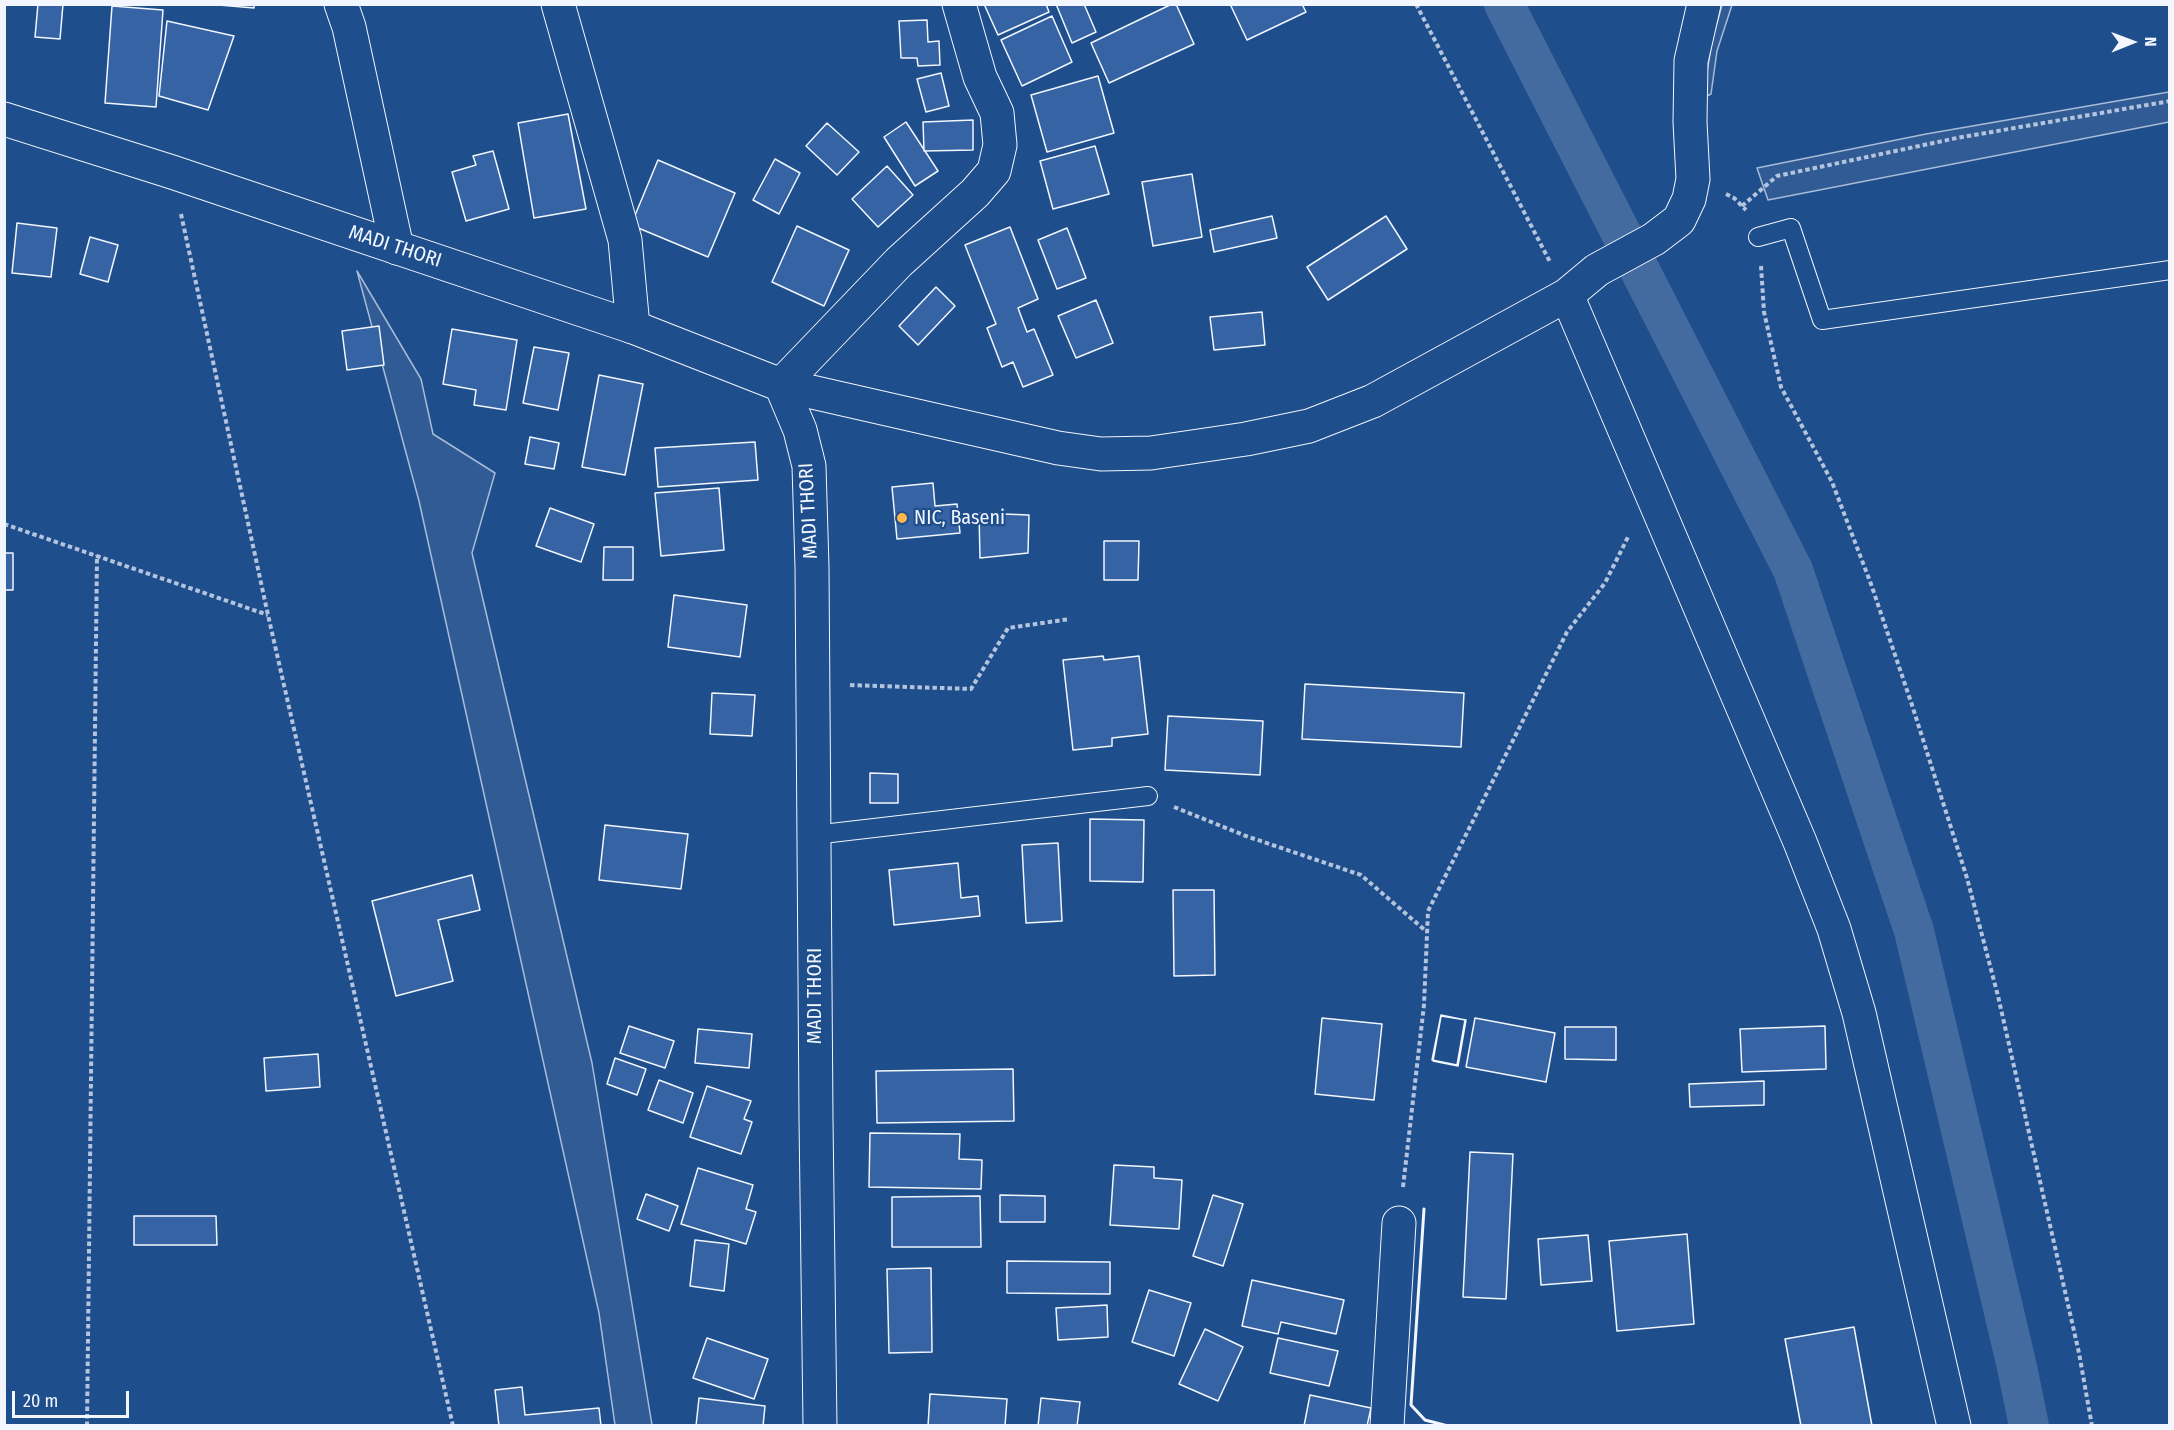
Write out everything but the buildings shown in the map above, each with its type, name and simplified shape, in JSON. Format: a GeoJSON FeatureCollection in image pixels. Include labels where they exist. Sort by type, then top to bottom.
{"type":"FeatureCollection","features":[{"type":"Feature","properties":{"kind":"street"},"geometry":{"type":"LineString","coordinates":[[341,4],[349,27],[397,248]]}},
{"type":"Feature","properties":{"kind":"street"},"geometry":{"type":"LineString","coordinates":[[558,4],[625,240],[633,327]]}},
{"type":"Feature","properties":{"kind":"street"},"geometry":{"type":"LineString","coordinates":[[781,385],[899,262],[975,193],[994,171],[1000,145],[997,113],[980,76],[959,4]]}},
{"type":"Feature","properties":{"kind":"street"},"geometry":{"type":"LineString","coordinates":[[781,385],[1058,448],[1101,454],[1151,453],[1246,439],[1309,426],[1373,401],[1567,295],[1597,270],[1654,239],[1679,220],[1689,199],[1693,179],[1690,122],[1691,61],[1704,4]]}},
{"type":"Feature","properties":{"kind":"street","name":"MADI THORI"},"geometry":{"type":"LineString","coordinates":[[4,119],[171,172],[633,327],[781,385],[800,430],[809,466],[812,567],[820,1425]]}},
{"type":"Feature","properties":{"kind":"street"},"geometry":{"type":"LineString","coordinates":[[1567,295],[1800,842],[1834,929],[1859,1013],[1953,1425]]}},
{"type":"Feature","properties":{"kind":"street"},"geometry":{"type":"LineString","coordinates":[[1387,1425],[1399,1223]]}},
{"type":"Feature","properties":{"kind":"lane"},"geometry":{"type":"LineString","coordinates":[[1758,237],[1791,228],[1822,320],[2169,270]]}},
{"type":"Feature","properties":{"kind":"lane"},"geometry":{"type":"LineString","coordinates":[[814,835],[1148,796]]}},
{"type":"Feature","properties":{"kind":"path"},"geometry":{"type":"LineString","coordinates":[[1416,4],[1567,295]]}},
{"type":"Feature","properties":{"kind":"path"},"geometry":{"type":"LineString","coordinates":[[1742,206],[1777,176],[1956,138],[2169,101]]}},
{"type":"Feature","properties":{"kind":"path"},"geometry":{"type":"LineString","coordinates":[[171,172],[268,615],[453,1425]]}},
{"type":"Feature","properties":{"kind":"path"},"geometry":{"type":"LineString","coordinates":[[1693,179],[1734,198],[1749,214],[1758,237],[1764,312],[1780,387],[1832,482],[1871,584],[1912,705],[1967,878],[1998,996],[2079,1353],[2092,1425]]}},
{"type":"Feature","properties":{"kind":"path"},"geometry":{"type":"LineString","coordinates":[[1399,1223],[1424,1005],[1428,912],[1567,632],[1605,583],[1650,491]]}},
{"type":"Feature","properties":{"kind":"path"},"geometry":{"type":"LineString","coordinates":[[4,524],[268,615]]}},
{"type":"Feature","properties":{"kind":"path"},"geometry":{"type":"LineString","coordinates":[[87,1425],[97,555]]}},
{"type":"Feature","properties":{"kind":"path"},"geometry":{"type":"LineString","coordinates":[[813,684],[971,689],[1008,628],[1071,619]]}},
{"type":"Feature","properties":{"kind":"path"},"geometry":{"type":"LineString","coordinates":[[1148,796],[1246,836],[1361,875],[1428,933]]}},
{"type":"Feature","properties":{"kind":"shaded area"},"geometry":{"type":"Polygon","coordinates":[[[1722,5],[1732,5],[1717,51],[1711,94],[1703,98],[1712,41],[1722,5]]]}},
{"type":"Feature","properties":{"kind":"shaded area"},"geometry":{"type":"Polygon","coordinates":[[[2169,92],[2169,122],[1768,200],[1757,168],[1926,134],[2169,92]]]}},
{"type":"Feature","properties":{"kind":"shaded area"},"geometry":{"type":"Polygon","coordinates":[[[357,271],[421,379],[433,434],[495,473],[472,553],[592,1063],[652,1425],[615,1425],[599,1313],[419,501],[357,271]]]}},
{"type":"Feature","properties":{"kind":"waterway"},"geometry":{"type":"LineString","coordinates":[[1504,4],[1793,570],[1914,931],[2029,1426]]}},
{"type":"Feature","properties":{"kind":"wall"},"geometry":{"type":"LineString","coordinates":[[1424,1209],[1411,1405],[1425,1420],[1448,1426]]}},
{"type":"Feature","properties":{"kind":"place","name":"NIC, Baseni"},"geometry":{"type":"Point","coordinates":[902,518]}}]}
